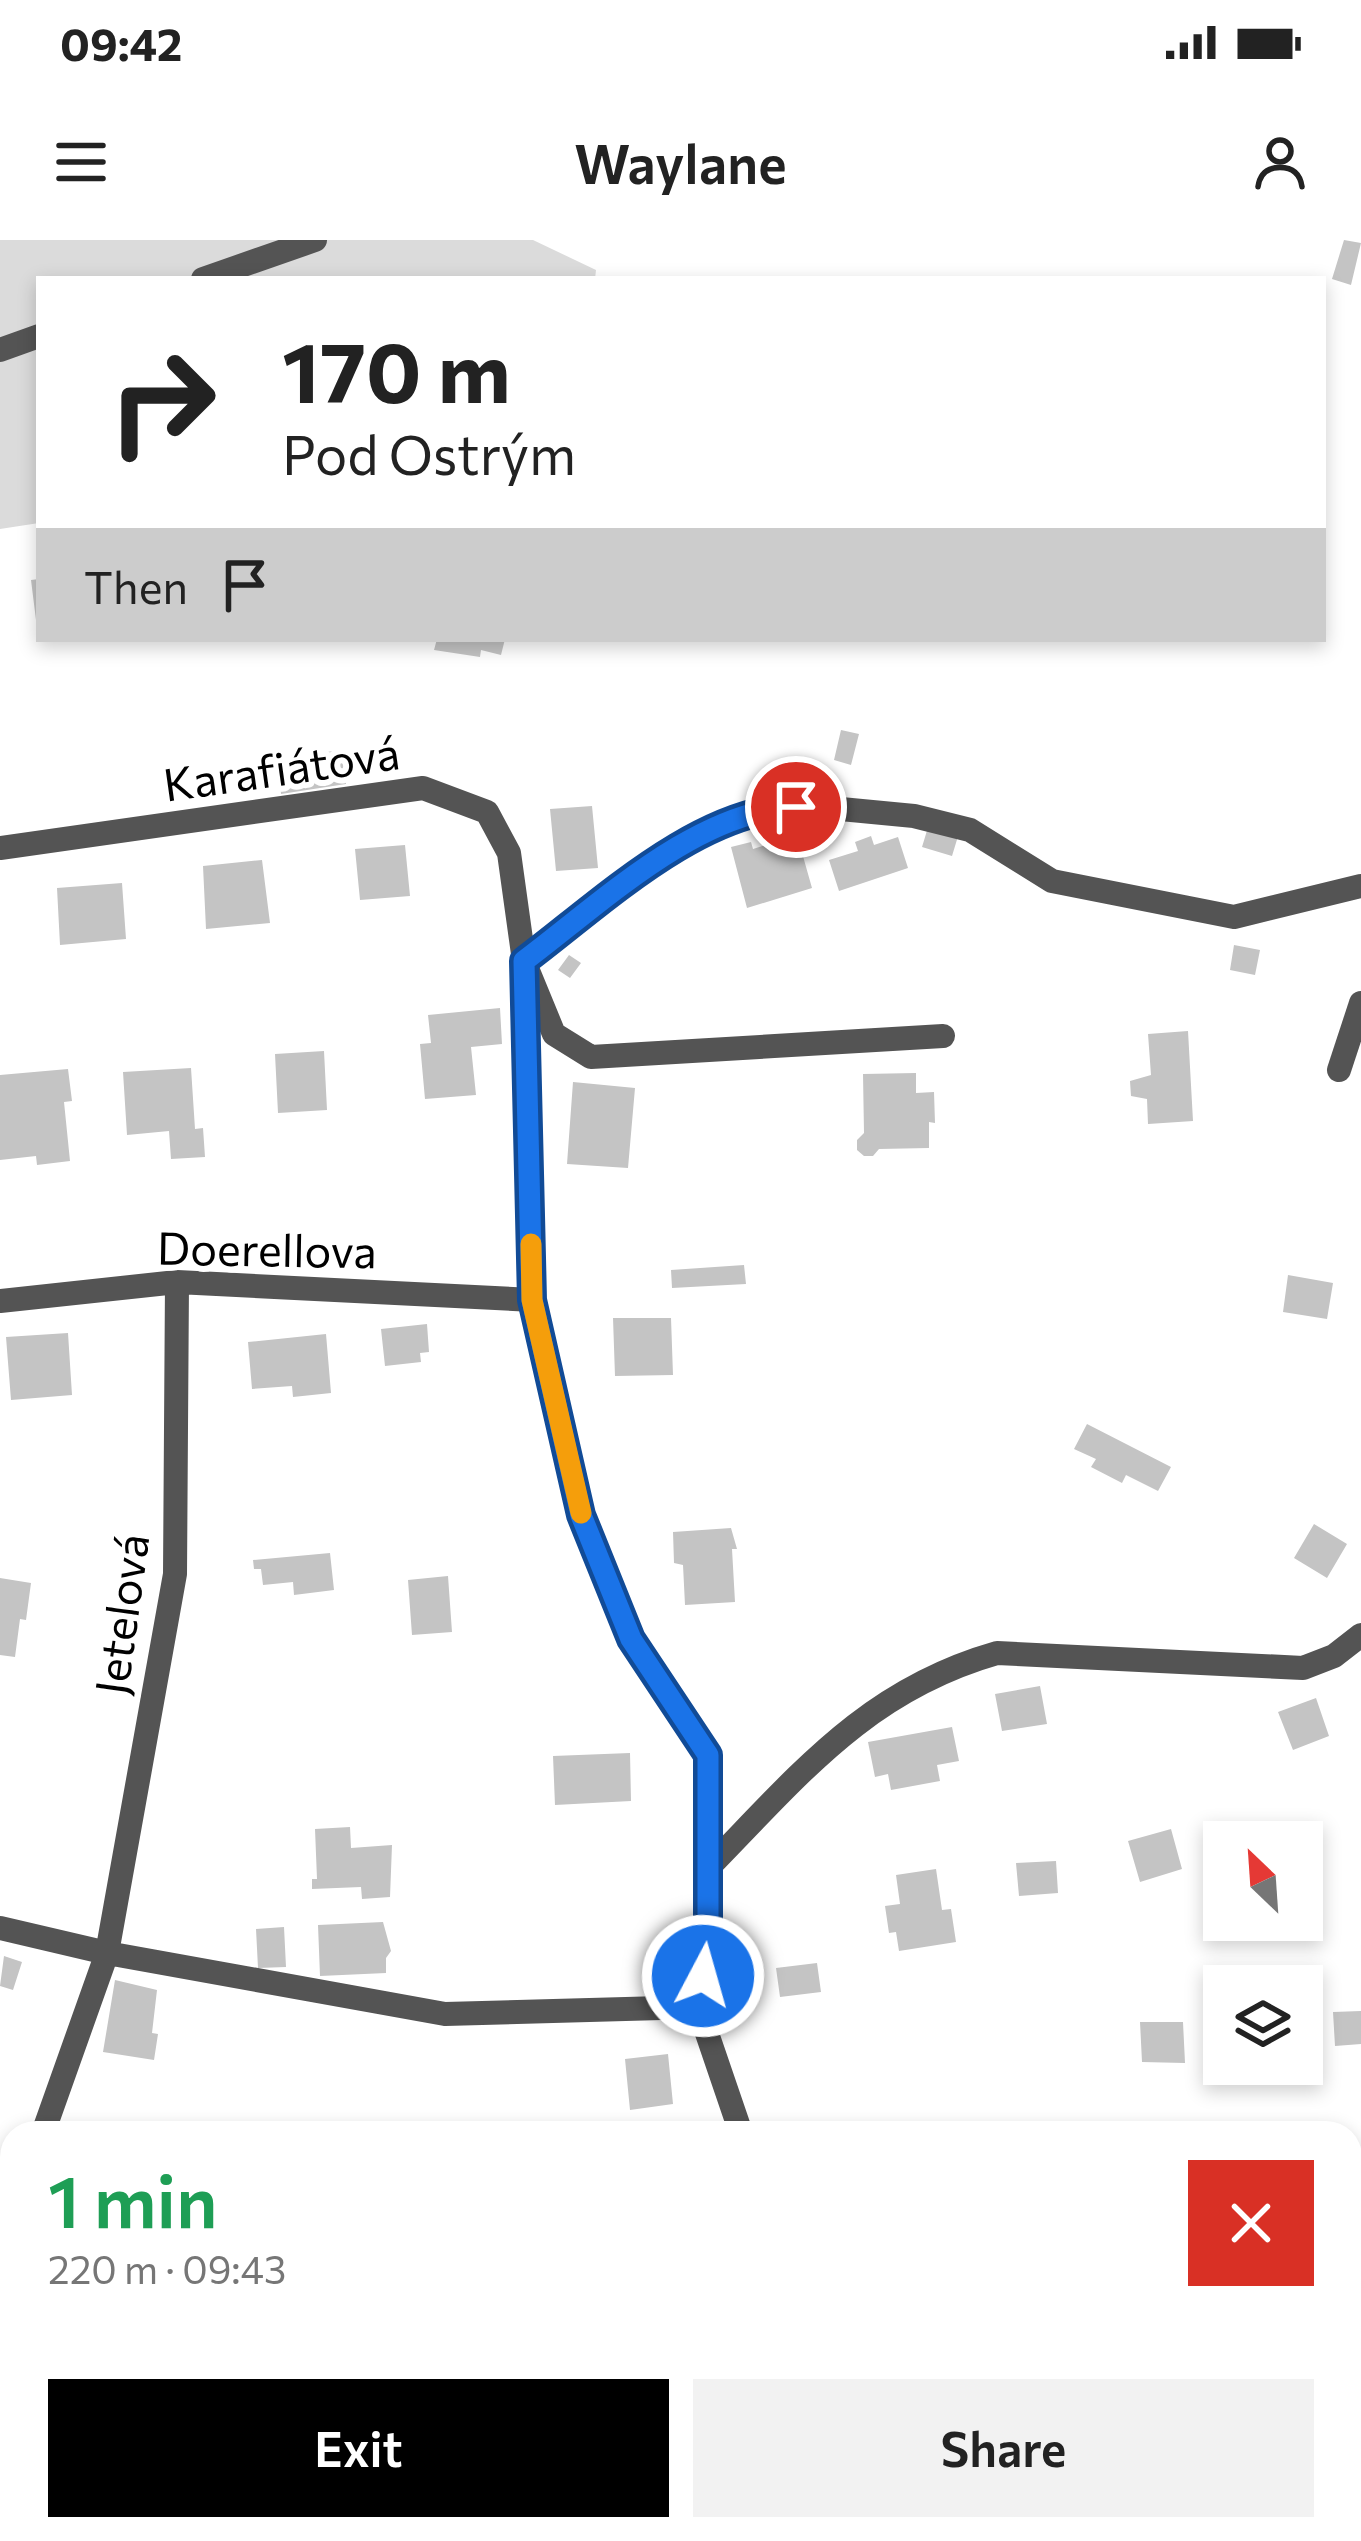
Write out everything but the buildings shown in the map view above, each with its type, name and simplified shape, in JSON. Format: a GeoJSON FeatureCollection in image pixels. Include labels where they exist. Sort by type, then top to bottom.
{"type":"FeatureCollection","features":[{"type":"Feature","properties":{"kind":"street"},"geometry":{"type":"LineString","coordinates":[[212,276],[315,240]]}},
{"type":"Feature","properties":{"kind":"street"},"geometry":{"type":"LineString","coordinates":[[0,350],[36,337]]}},
{"type":"Feature","properties":{"kind":"street","name":"Karafiátová"},"geometry":{"type":"LineString","coordinates":[[0,848],[423,788],[487,812],[509,853],[524,961],[532,1300],[581,1515],[631,1639],[708,1755],[708,1945],[698,2007],[737,2121]]}},
{"type":"Feature","properties":{"kind":"street"},"geometry":{"type":"LineString","coordinates":[[524,961],[654,863],[716,827],[772,808],[820,807],[914,816],[970,830],[1052,880],[1234,917],[1361,886]]}},
{"type":"Feature","properties":{"kind":"street","name":"Karafiátová"},"geometry":{"type":"LineString","coordinates":[[524,961],[554,1034],[591,1058],[943,1036]]}},
{"type":"Feature","properties":{"kind":"street"},"geometry":{"type":"LineString","coordinates":[[1339,1070],[1361,1003]]}},
{"type":"Feature","properties":{"kind":"street","name":"Doerellova"},"geometry":{"type":"LineString","coordinates":[[0,1301],[177,1282],[532,1300]]}},
{"type":"Feature","properties":{"kind":"street","name":"Jetelová"},"geometry":{"type":"LineString","coordinates":[[47,2121],[107,1953],[175,1574],[177,1282]]}},
{"type":"Feature","properties":{"kind":"street"},"geometry":{"type":"LineString","coordinates":[[710,1867],[857,1720],[949,1667],[998,1653],[1303,1668],[1334,1656],[1361,1635]]}},
{"type":"Feature","properties":{"kind":"street"},"geometry":{"type":"LineString","coordinates":[[0,1928],[107,1953],[445,2014],[698,2007]]}},
{"type":"Feature","properties":{"kind":"shaded area"},"geometry":{"type":"Polygon","coordinates":[[[0,240],[533,240],[596,270],[595,276],[36,276],[36,523],[0,529],[0,240]]]}},
{"type":"Feature","properties":{"kind":"slow traffic"},"geometry":{"type":"LineString","coordinates":[[531,1244],[532,1300],[581,1513]]}},
{"type":"Feature","properties":{"kind":"route"},"geometry":{"type":"LineString","coordinates":[[703,1976],[710,1867],[708,1755],[631,1639],[581,1515],[532,1300],[524,961],[654,863],[716,827],[772,808],[796,807]]}}]}
